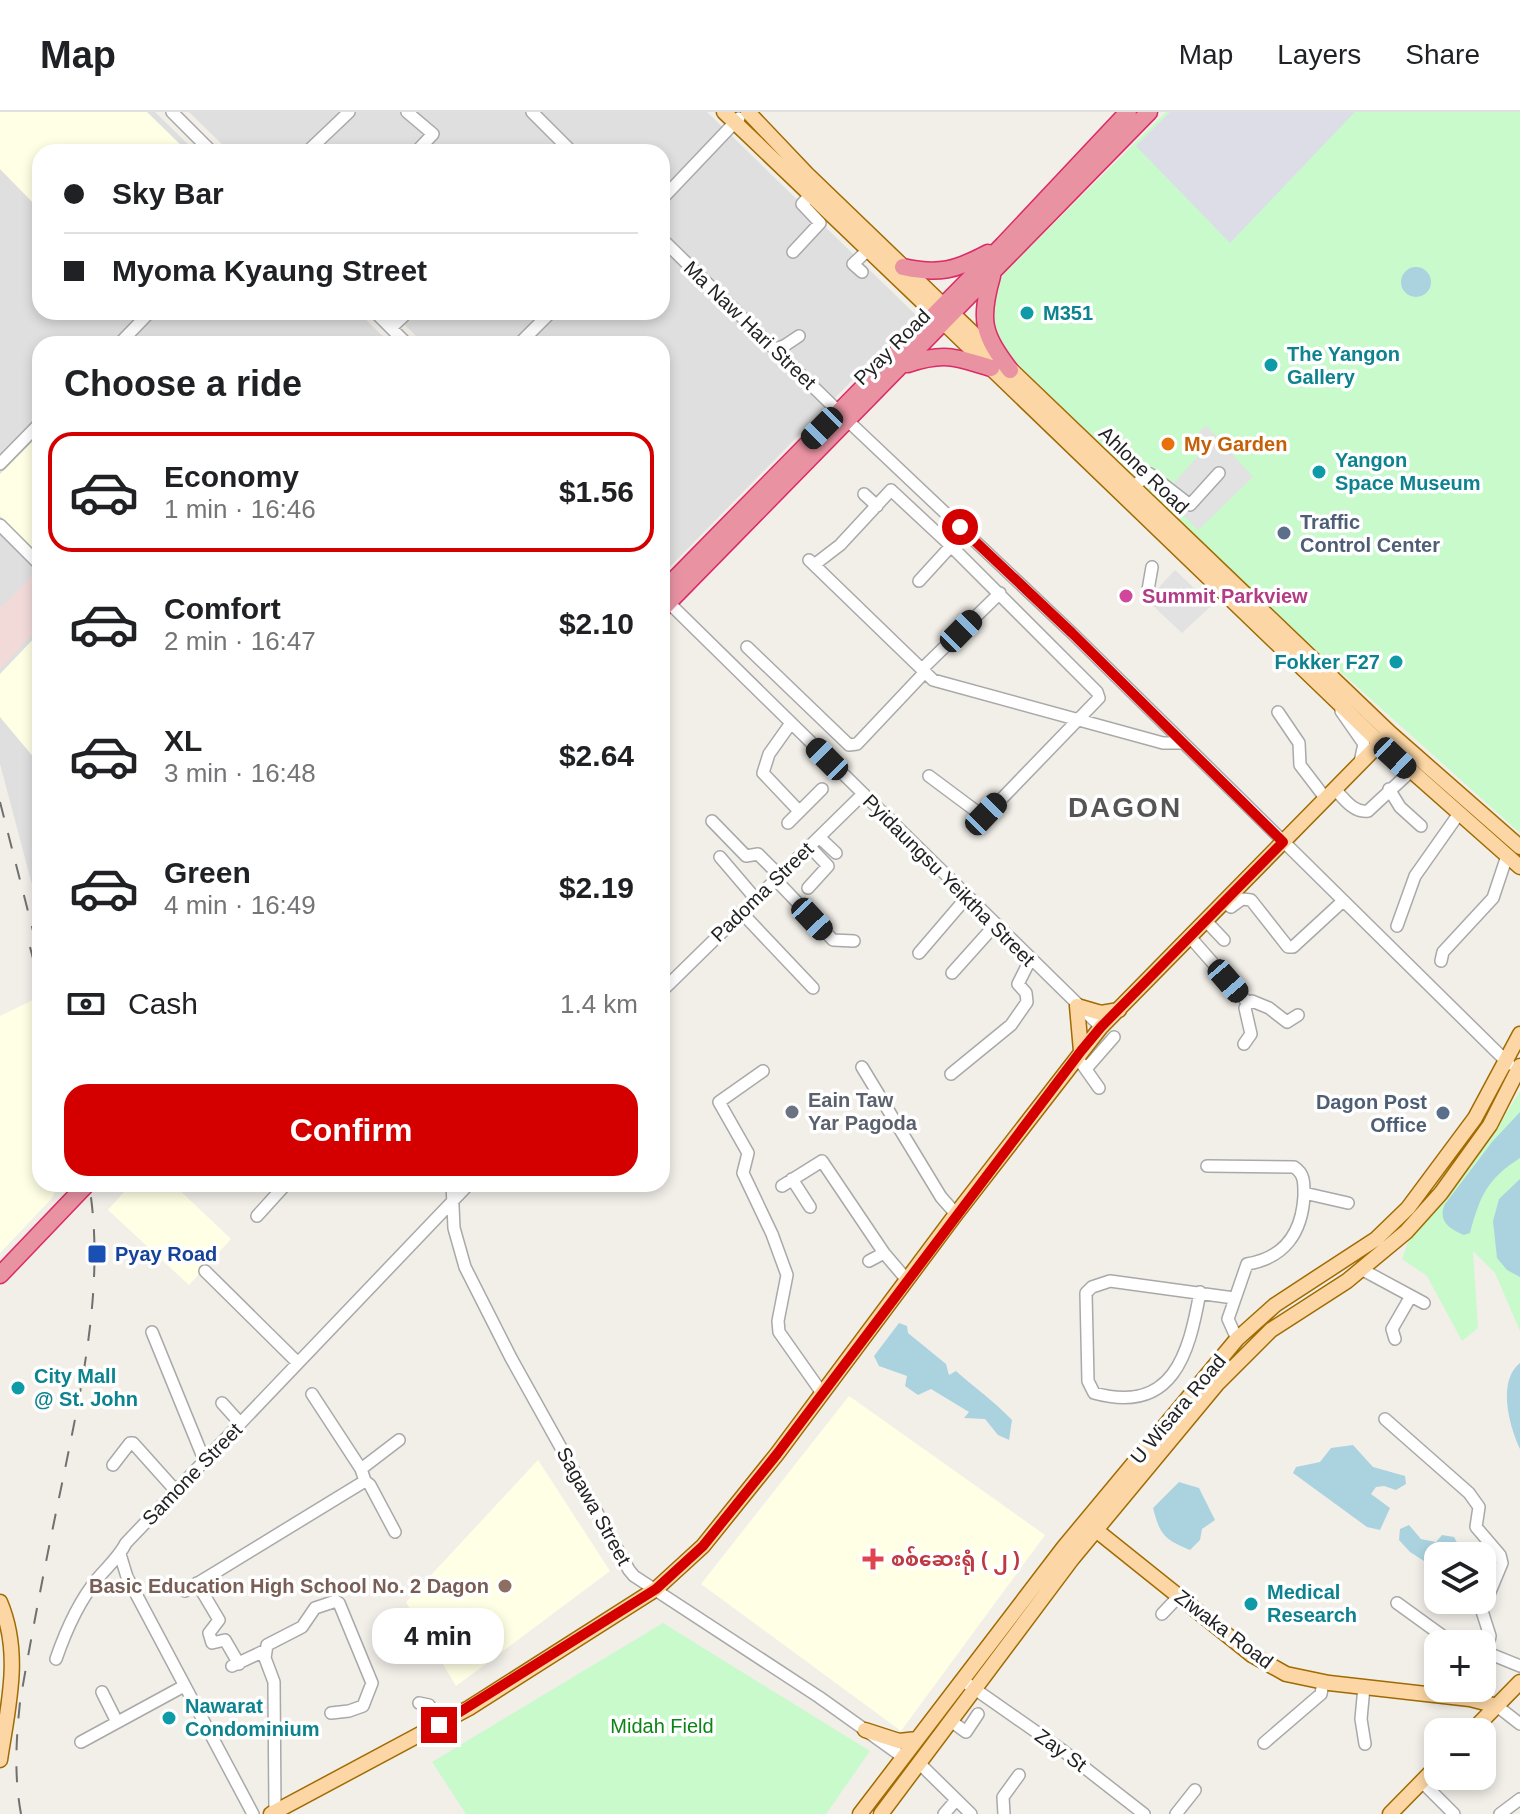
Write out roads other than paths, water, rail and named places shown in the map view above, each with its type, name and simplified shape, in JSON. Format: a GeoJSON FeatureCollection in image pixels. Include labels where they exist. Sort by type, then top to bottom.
{"type":"FeatureCollection","features":[{"type":"Feature","properties":{"kind":"highway","name":"Pyay Road"},"geometry":{"type":"LineString","coordinates":[[843,416],[902,365],[1003,245],[1128,112]]}},
{"type":"Feature","properties":{"kind":"highway","name":"Pyay Road"},"geometry":{"type":"LineString","coordinates":[[670,594],[943,314],[993,271],[1149,112]]}},
{"type":"Feature","properties":{"kind":"highway"},"geometry":{"type":"LineString","coordinates":[[903,267],[924,272],[947,271],[1003,245]]}},
{"type":"Feature","properties":{"kind":"highway"},"geometry":{"type":"LineString","coordinates":[[993,271],[986,298],[986,329],[990,343],[1010,370]]}},
{"type":"Feature","properties":{"kind":"highway"},"geometry":{"type":"LineString","coordinates":[[902,365],[932,356],[952,356],[991,368]]}},
{"type":"Feature","properties":{"kind":"highway"},"geometry":{"type":"LineString","coordinates":[[0,1275],[78,1192]]}},
{"type":"Feature","properties":{"kind":"main road","name":"Ahlone Road"},"geometry":{"type":"LineString","coordinates":[[738,114],[869,249],[1010,370],[1024,392],[1338,703],[1385,738]]}},
{"type":"Feature","properties":{"kind":"main road","name":"Ahlone Road"},"geometry":{"type":"LineString","coordinates":[[738,114],[807,174],[903,267],[991,368],[1024,392],[1132,487],[1385,738],[1514,852]]}},
{"type":"Feature","properties":{"kind":"main road"},"geometry":{"type":"LineString","coordinates":[[273,1813],[439,1725],[656,1589],[703,1546],[733,1512],[956,1214],[1081,1059],[1101,1027],[1385,738],[1410,772],[1458,815],[1514,852],[1520,867]]}},
{"type":"Feature","properties":{"kind":"main road"},"geometry":{"type":"LineString","coordinates":[[1081,1059],[1077,1006],[1101,1013],[1119,1010]]}},
{"type":"Feature","properties":{"kind":"main road","name":"U Wisara Road"},"geometry":{"type":"LineString","coordinates":[[1091,1526],[1147,1470],[1217,1384],[1252,1347],[1357,1272],[1406,1232],[1475,1118],[1515,1066],[1520,1034]]}},
{"type":"Feature","properties":{"kind":"main road","name":"U Wisara Road"},"geometry":{"type":"LineString","coordinates":[[860,1814],[962,1680],[1031,1602],[1091,1526],[1135,1459],[1239,1337],[1275,1305],[1376,1239],[1419,1206]]}},
{"type":"Feature","properties":{"kind":"main road"},"geometry":{"type":"LineString","coordinates":[[1343,1261],[1357,1272]]}},
{"type":"Feature","properties":{"kind":"main road"},"geometry":{"type":"LineString","coordinates":[[1239,1337],[1252,1347]]}},
{"type":"Feature","properties":{"kind":"main road"},"geometry":{"type":"LineString","coordinates":[[1135,1459],[1147,1470]]}},
{"type":"Feature","properties":{"kind":"main road","name":"Ziwaka Road"},"geometry":{"type":"LineString","coordinates":[[1091,1526],[1252,1655],[1286,1674],[1323,1682],[1470,1699],[1497,1706]]}},
{"type":"Feature","properties":{"kind":"main road"},"geometry":{"type":"LineString","coordinates":[[0,1602],[12,1635],[13,1677],[0,1760]]}},
{"type":"Feature","properties":{"kind":"main road","name":"U Wisara Road"},"geometry":{"type":"LineString","coordinates":[[881,1814],[975,1689],[1031,1602]]}},
{"type":"Feature","properties":{"kind":"main road"},"geometry":{"type":"LineString","coordinates":[[1485,1718],[1520,1682]]}},
{"type":"Feature","properties":{"kind":"main road"},"geometry":{"type":"LineString","coordinates":[[865,1730],[899,1741],[917,1739]]}},
{"type":"Feature","properties":{"kind":"main road"},"geometry":{"type":"LineString","coordinates":[[1390,1814],[1422,1782]]}},
{"type":"Feature","properties":{"kind":"street"},"geometry":{"type":"LineString","coordinates":[[172,112],[204,144]]}},
{"type":"Feature","properties":{"kind":"street"},"geometry":{"type":"LineString","coordinates":[[318,144],[349,112]]}},
{"type":"Feature","properties":{"kind":"street"},"geometry":{"type":"LineString","coordinates":[[407,112],[433,134],[424,144]]}},
{"type":"Feature","properties":{"kind":"street"},"geometry":{"type":"LineString","coordinates":[[532,112],[564,144]]}},
{"type":"Feature","properties":{"kind":"street"},"geometry":{"type":"LineString","coordinates":[[670,190],[738,114]]}},
{"type":"Feature","properties":{"kind":"street"},"geometry":{"type":"LineString","coordinates":[[793,252],[820,223],[802,204],[812,193]]}},
{"type":"Feature","properties":{"kind":"street","name":"Ma Naw Hari Street"},"geometry":{"type":"LineString","coordinates":[[670,247],[1072,633],[1181,743],[1515,1066]]}},
{"type":"Feature","properties":{"kind":"street"},"geometry":{"type":"LineString","coordinates":[[862,272],[853,264],[869,249]]}},
{"type":"Feature","properties":{"kind":"street"},"geometry":{"type":"LineString","coordinates":[[127,336],[142,320]]}},
{"type":"Feature","properties":{"kind":"street"},"geometry":{"type":"LineString","coordinates":[[383,320],[399,336]]}},
{"type":"Feature","properties":{"kind":"street"},"geometry":{"type":"LineString","coordinates":[[391,328],[400,320]]}},
{"type":"Feature","properties":{"kind":"street"},"geometry":{"type":"LineString","coordinates":[[527,336],[543,320]]}},
{"type":"Feature","properties":{"kind":"street"},"geometry":{"type":"LineString","coordinates":[[775,349],[799,336]]}},
{"type":"Feature","properties":{"kind":"street"},"geometry":{"type":"LineString","coordinates":[[0,464],[32,431]]}},
{"type":"Feature","properties":{"kind":"street"},"geometry":{"type":"LineString","coordinates":[[1132,487],[1150,474],[1190,505],[1219,473]]}},
{"type":"Feature","properties":{"kind":"street"},"geometry":{"type":"LineString","coordinates":[[929,776],[984,817],[1079,720],[1099,698],[1099,694],[1000,593],[891,490],[840,545],[812,562],[933,680],[1079,720],[1163,743],[1181,743]]}},
{"type":"Feature","properties":{"kind":"street"},"geometry":{"type":"LineString","coordinates":[[864,494],[877,506]]}},
{"type":"Feature","properties":{"kind":"street"},"geometry":{"type":"LineString","coordinates":[[0,525],[32,557]]}},
{"type":"Feature","properties":{"kind":"street"},"geometry":{"type":"LineString","coordinates":[[919,581],[951,546]]}},
{"type":"Feature","properties":{"kind":"street"},"geometry":{"type":"LineString","coordinates":[[1148,590],[1152,567]]}},
{"type":"Feature","properties":{"kind":"street"},"geometry":{"type":"LineString","coordinates":[[747,647],[849,745],[857,744],[1000,593]]}},
{"type":"Feature","properties":{"kind":"street","name":"Pyidaungsu Yeiktha Street"},"geometry":{"type":"LineString","coordinates":[[670,606],[1101,1027]]}},
{"type":"Feature","properties":{"kind":"street"},"geometry":{"type":"LineString","coordinates":[[1338,703],[1345,719],[1364,744],[1360,764]]}},
{"type":"Feature","properties":{"kind":"street"},"geometry":{"type":"LineString","coordinates":[[1278,712],[1299,743],[1300,765],[1330,794],[1361,812],[1368,811],[1410,772]]}},
{"type":"Feature","properties":{"kind":"street"},"geometry":{"type":"LineString","coordinates":[[791,723],[769,754],[763,773],[799,811]]}},
{"type":"Feature","properties":{"kind":"street"},"geometry":{"type":"LineString","coordinates":[[788,823],[822,789]]}},
{"type":"Feature","properties":{"kind":"street"},"geometry":{"type":"LineString","coordinates":[[1389,789],[1400,807],[1421,826]]}},
{"type":"Feature","properties":{"kind":"street","name":"Padoma Street"},"geometry":{"type":"LineString","coordinates":[[670,983],[863,794]]}},
{"type":"Feature","properties":{"kind":"street"},"geometry":{"type":"LineString","coordinates":[[1397,926],[1415,876],[1458,815]]}},
{"type":"Feature","properties":{"kind":"street"},"geometry":{"type":"LineString","coordinates":[[712,821],[746,856],[758,854],[831,939],[854,941]]}},
{"type":"Feature","properties":{"kind":"street"},"geometry":{"type":"LineString","coordinates":[[819,837],[836,853]]}},
{"type":"Feature","properties":{"kind":"street"},"geometry":{"type":"LineString","coordinates":[[808,888],[828,866],[809,846]]}},
{"type":"Feature","properties":{"kind":"street"},"geometry":{"type":"LineString","coordinates":[[1441,961],[1443,952],[1493,898],[1514,852]]}},
{"type":"Feature","properties":{"kind":"street"},"geometry":{"type":"LineString","coordinates":[[720,857],[755,898]]}},
{"type":"Feature","properties":{"kind":"street"},"geometry":{"type":"LineString","coordinates":[[919,953],[967,897]]}},
{"type":"Feature","properties":{"kind":"street"},"geometry":{"type":"LineString","coordinates":[[1224,902],[1231,907],[1242,899],[1251,900],[1288,947],[1293,947],[1343,901]]}},
{"type":"Feature","properties":{"kind":"street"},"geometry":{"type":"LineString","coordinates":[[741,912],[813,988]]}},
{"type":"Feature","properties":{"kind":"street"},"geometry":{"type":"LineString","coordinates":[[1206,921],[1224,940]]}},
{"type":"Feature","properties":{"kind":"street"},"geometry":{"type":"LineString","coordinates":[[952,973],[995,925]]}},
{"type":"Feature","properties":{"kind":"street"},"geometry":{"type":"LineString","coordinates":[[1190,937],[1248,1003]]}},
{"type":"Feature","properties":{"kind":"street"},"geometry":{"type":"LineString","coordinates":[[951,1074],[1011,1025],[1027,1002],[1018,980],[1030,960]]}},
{"type":"Feature","properties":{"kind":"street"},"geometry":{"type":"LineString","coordinates":[[1244,1044],[1251,1034],[1245,1008],[1248,1003],[1252,1001],[1269,1008],[1285,1022],[1298,1015]]}},
{"type":"Feature","properties":{"kind":"street"},"geometry":{"type":"LineString","coordinates":[[1099,1088],[1081,1059],[1114,1037]]}},
{"type":"Feature","properties":{"kind":"street"},"geometry":{"type":"LineString","coordinates":[[862,1067],[941,1197],[956,1214]]}},
{"type":"Feature","properties":{"kind":"street"},"geometry":{"type":"LineString","coordinates":[[763,1071],[719,1102],[748,1153],[743,1173],[772,1234],[787,1275],[778,1321],[779,1332],[822,1393]]}},
{"type":"Feature","properties":{"kind":"street"},"geometry":{"type":"LineString","coordinates":[[810,1207],[787,1183],[822,1161],[884,1253],[907,1280]]}},
{"type":"Feature","properties":{"kind":"street"},"geometry":{"type":"LineString","coordinates":[[1207,1166],[1294,1167],[1304,1180],[1303,1214],[1291,1240],[1268,1259],[1247,1264],[1228,1319],[1239,1337]]}},
{"type":"Feature","properties":{"kind":"street"},"geometry":{"type":"LineString","coordinates":[[257,1216],[279,1192]]}},
{"type":"Feature","properties":{"kind":"street","name":"Sagawa Street"},"geometry":{"type":"LineString","coordinates":[[453,1192],[454,1228],[465,1267],[511,1358],[629,1570],[903,1757]]}},
{"type":"Feature","properties":{"kind":"street","name":"Samone Street"},"geometry":{"type":"LineString","coordinates":[[56,1659],[83,1598],[126,1543],[462,1192]]}},
{"type":"Feature","properties":{"kind":"street"},"geometry":{"type":"LineString","coordinates":[[1304,1193],[1348,1203]]}},
{"type":"Feature","properties":{"kind":"street"},"geometry":{"type":"LineString","coordinates":[[869,1261],[884,1253]]}},
{"type":"Feature","properties":{"kind":"street"},"geometry":{"type":"LineString","coordinates":[[205,1271],[298,1363]]}},
{"type":"Feature","properties":{"kind":"street"},"geometry":{"type":"LineString","coordinates":[[1357,1272],[1424,1303]]}},
{"type":"Feature","properties":{"kind":"street"},"geometry":{"type":"LineString","coordinates":[[1200,1292],[1182,1360],[1168,1382],[1141,1396],[1094,1393],[1088,1381],[1086,1293],[1092,1287],[1110,1281],[1200,1292],[1234,1298]]}},
{"type":"Feature","properties":{"kind":"street"},"geometry":{"type":"LineString","coordinates":[[1395,1339],[1392,1329],[1411,1296]]}},
{"type":"Feature","properties":{"kind":"street"},"geometry":{"type":"LineString","coordinates":[[152,1332],[205,1462]]}},
{"type":"Feature","properties":{"kind":"street"},"geometry":{"type":"LineString","coordinates":[[312,1394],[370,1485],[395,1532]]}},
{"type":"Feature","properties":{"kind":"street"},"geometry":{"type":"LineString","coordinates":[[222,1403],[240,1423]]}},
{"type":"Feature","properties":{"kind":"street"},"geometry":{"type":"LineString","coordinates":[[1385,1419],[1477,1503],[1476,1527],[1500,1555],[1502,1563],[1482,1611],[1488,1630]]}},
{"type":"Feature","properties":{"kind":"street"},"geometry":{"type":"LineString","coordinates":[[185,1591],[363,1475],[399,1440]]}},
{"type":"Feature","properties":{"kind":"street"},"geometry":{"type":"LineString","coordinates":[[113,1465],[132,1442],[176,1491]]}},
{"type":"Feature","properties":{"kind":"street"},"geometry":{"type":"LineString","coordinates":[[120,1554],[127,1577],[253,1814]]}},
{"type":"Feature","properties":{"kind":"street"},"geometry":{"type":"LineString","coordinates":[[197,1583],[219,1618],[209,1635],[212,1643],[225,1640],[235,1665],[266,1650]]}},
{"type":"Feature","properties":{"kind":"street"},"geometry":{"type":"LineString","coordinates":[[1162,1614],[1179,1596]]}},
{"type":"Feature","properties":{"kind":"street"},"geometry":{"type":"LineString","coordinates":[[273,1813],[274,1682],[265,1658],[267,1645],[302,1627],[315,1608],[338,1601],[372,1683],[363,1706],[331,1713]]}},
{"type":"Feature","properties":{"kind":"street"},"geometry":{"type":"LineString","coordinates":[[1397,1603],[1434,1630]]}},
{"type":"Feature","properties":{"kind":"street"},"geometry":{"type":"LineString","coordinates":[[1496,1657],[1520,1666]]}},
{"type":"Feature","properties":{"kind":"street","name":"Zay St"},"geometry":{"type":"LineString","coordinates":[[962,1680],[1062,1750],[1144,1814]]}},
{"type":"Feature","properties":{"kind":"street"},"geometry":{"type":"LineString","coordinates":[[1264,1743],[1321,1694],[1323,1682]]}},
{"type":"Feature","properties":{"kind":"street"},"geometry":{"type":"LineString","coordinates":[[81,1742],[184,1686]]}},
{"type":"Feature","properties":{"kind":"street"},"geometry":{"type":"LineString","coordinates":[[1364,1687],[1361,1719],[1365,1744]]}},
{"type":"Feature","properties":{"kind":"street"},"geometry":{"type":"LineString","coordinates":[[102,1692],[117,1722]]}},
{"type":"Feature","properties":{"kind":"street"},"geometry":{"type":"LineString","coordinates":[[419,1703],[429,1705],[439,1725]]}},
{"type":"Feature","properties":{"kind":"street","name":"Ziwaka Road"},"geometry":{"type":"LineString","coordinates":[[1497,1706],[1520,1724]]}},
{"type":"Feature","properties":{"kind":"street"},"geometry":{"type":"LineString","coordinates":[[951,1721],[966,1732],[978,1714]]}},
{"type":"Feature","properties":{"kind":"street"},"geometry":{"type":"LineString","coordinates":[[919,1763],[971,1814]]}},
{"type":"Feature","properties":{"kind":"street"},"geometry":{"type":"LineString","coordinates":[[1004,1814],[1003,1797],[1019,1775]]}},
{"type":"Feature","properties":{"kind":"street"},"geometry":{"type":"LineString","coordinates":[[1422,1782],[1454,1814]]}},
{"type":"Feature","properties":{"kind":"street"},"geometry":{"type":"LineString","coordinates":[[1176,1814],[1195,1790]]}},
{"type":"Feature","properties":{"kind":"street"},"geometry":{"type":"LineString","coordinates":[[1500,1814],[1520,1799]]}},
{"type":"Feature","properties":{"kind":"street"},"geometry":{"type":"LineString","coordinates":[[944,1814],[956,1800]]}},
{"type":"Feature","properties":{"kind":"water"},"geometry":{"type":"Polygon","coordinates":[[[1416,267],[1427,271],[1431,282],[1427,293],[1416,297],[1405,293],[1401,282],[1405,271],[1416,267]]]}},
{"type":"Feature","properties":{"kind":"water"},"geometry":{"type":"Polygon","coordinates":[[[1520,1112],[1520,1158],[1500,1173],[1486,1190],[1470,1233],[1459,1233],[1444,1220],[1445,1204],[1492,1142],[1520,1112]]]}},
{"type":"Feature","properties":{"kind":"water"},"geometry":{"type":"Polygon","coordinates":[[[1520,1179],[1520,1277],[1507,1270],[1497,1258],[1493,1221],[1499,1199],[1520,1179]]]}},
{"type":"Feature","properties":{"kind":"water"},"geometry":{"type":"Polygon","coordinates":[[[899,1323],[907,1326],[908,1333],[946,1364],[949,1375],[956,1371],[1012,1420],[1009,1440],[998,1435],[985,1419],[964,1418],[969,1412],[931,1389],[918,1395],[905,1386],[907,1376],[879,1366],[874,1356],[899,1323]]]}},
{"type":"Feature","properties":{"kind":"water"},"geometry":{"type":"Polygon","coordinates":[[[1520,1363],[1520,1449],[1509,1416],[1507,1392],[1513,1371],[1520,1363]]]}},
{"type":"Feature","properties":{"kind":"water"},"geometry":{"type":"Polygon","coordinates":[[[1353,1445],[1373,1467],[1405,1476],[1406,1484],[1396,1490],[1376,1487],[1371,1494],[1390,1508],[1380,1530],[1367,1527],[1293,1473],[1296,1467],[1320,1462],[1331,1448],[1353,1445]]]}},
{"type":"Feature","properties":{"kind":"water"},"geometry":{"type":"Polygon","coordinates":[[[1179,1482],[1199,1488],[1215,1520],[1202,1529],[1200,1540],[1190,1550],[1164,1535],[1153,1508],[1179,1482]]]}},
{"type":"Feature","properties":{"kind":"water"},"geometry":{"type":"Polygon","coordinates":[[[1409,1525],[1421,1539],[1436,1542],[1424,1542],[1424,1561],[1399,1540],[1400,1529],[1409,1525]]]}},
{"type":"Feature","properties":{"kind":"water"},"geometry":{"type":"Polygon","coordinates":[[[1442,1535],[1454,1537],[1457,1542],[1436,1542],[1442,1535]]]}},
{"type":"Feature","properties":{"kind":"railway"},"geometry":{"type":"LineString","coordinates":[[0,802],[32,927]]}},
{"type":"Feature","properties":{"kind":"railway"},"geometry":{"type":"LineString","coordinates":[[30,947],[32,955]]}},
{"type":"Feature","properties":{"kind":"railway"},"geometry":{"type":"LineString","coordinates":[[21,1814],[16,1758],[20,1702],[90,1330],[95,1257],[90,1192]]}},
{"type":"Feature","properties":{"kind":"place","name":"M351"},"geometry":{"type":"Point","coordinates":[1027,313]}},
{"type":"Feature","properties":{"kind":"place","name":"The Yangon Gallery"},"geometry":{"type":"Point","coordinates":[1271,365]}},
{"type":"Feature","properties":{"kind":"place","name":"My Garden"},"geometry":{"type":"Point","coordinates":[1168,444]}},
{"type":"Feature","properties":{"kind":"place","name":"Yangon Space Museum"},"geometry":{"type":"Point","coordinates":[1319,472]}},
{"type":"Feature","properties":{"kind":"place","name":"Traffic Control Center"},"geometry":{"type":"Point","coordinates":[1284,533]}},
{"type":"Feature","properties":{"kind":"place","name":"Summit Parkview"},"geometry":{"type":"Point","coordinates":[1126,596]}},
{"type":"Feature","properties":{"kind":"place","name":"Fokker F27"},"geometry":{"type":"Point","coordinates":[1396,662]}},
{"type":"Feature","properties":{"kind":"place","name":"Eain Taw Yar Pagoda"},"geometry":{"type":"Point","coordinates":[792,1112]}},
{"type":"Feature","properties":{"kind":"place","name":"Dagon Post Office"},"geometry":{"type":"Point","coordinates":[1443,1113]}},
{"type":"Feature","properties":{"kind":"place","name":"Pyay Road"},"geometry":{"type":"Point","coordinates":[97,1254]}},
{"type":"Feature","properties":{"kind":"place","name":"City Mall @ St. John"},"geometry":{"type":"Point","coordinates":[18,1388]}},
{"type":"Feature","properties":{"kind":"place","name":"စစ်ဆေးရုံ ( ၂ )"},"geometry":{"type":"Point","coordinates":[873,1559]}},
{"type":"Feature","properties":{"kind":"place","name":"Basic Education High School No. 2 Dagon"},"geometry":{"type":"Point","coordinates":[505,1586]}},
{"type":"Feature","properties":{"kind":"place","name":"Medical Research"},"geometry":{"type":"Point","coordinates":[1251,1604]}},
{"type":"Feature","properties":{"kind":"place","name":"Nawarat Condominium"},"geometry":{"type":"Point","coordinates":[169,1718]}},
{"type":"Feature","properties":{"kind":"district","name":"DAGON"},"geometry":{"type":"Point","coordinates":[1125,807]}},
{"type":"Feature","properties":{"kind":"park label","name":"Midah Field"},"geometry":{"type":"Point","coordinates":[662,1726]}}]}
